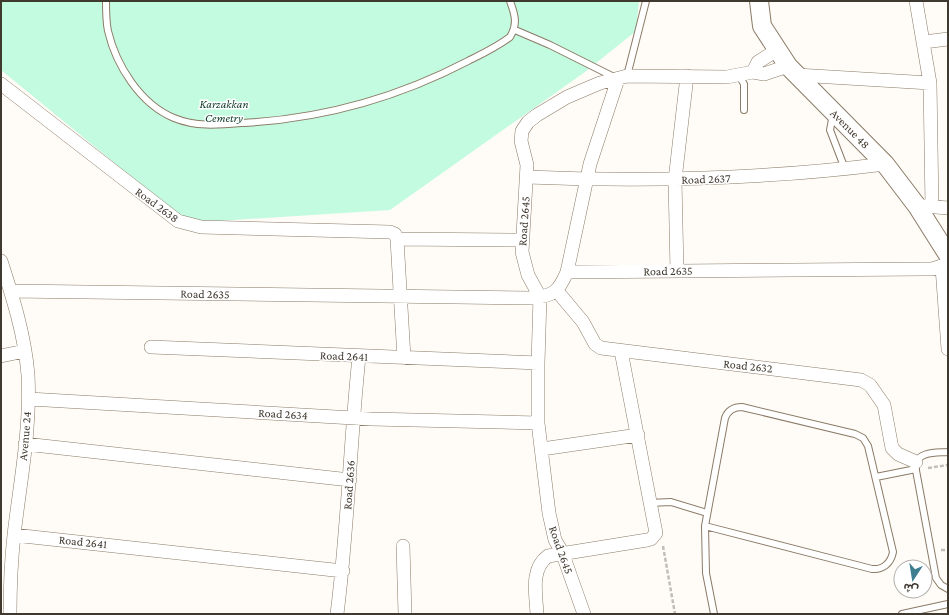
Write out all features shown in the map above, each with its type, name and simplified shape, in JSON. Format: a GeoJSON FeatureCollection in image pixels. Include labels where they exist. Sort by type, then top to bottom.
{"type":"FeatureCollection","features":[{"type":"Feature","properties":{"kind":"street","name":"Avenue 48"},"geometry":{"type":"LineString","coordinates":[[759,1],[762,26],[792,70],[885,164],[924,206],[946,262]]}},
{"type":"Feature","properties":{"kind":"street"},"geometry":{"type":"LineString","coordinates":[[916,1],[930,83],[924,206],[948,208]]}},
{"type":"Feature","properties":{"kind":"street"},"geometry":{"type":"LineString","coordinates":[[924,42],[948,39]]}},
{"type":"Feature","properties":{"kind":"street"},"geometry":{"type":"LineString","coordinates":[[753,72],[758,62],[777,50]]}},
{"type":"Feature","properties":{"kind":"street","name":"Road 2645"},"geometry":{"type":"LineString","coordinates":[[584,614],[562,552],[556,540],[549,513],[538,423],[540,297],[524,264],[522,240],[527,176],[526,157],[521,136],[528,122],[552,106],[573,94],[600,83],[623,77],[739,76],[753,72],[764,74],[792,70]]}},
{"type":"Feature","properties":{"kind":"street"},"geometry":{"type":"LineString","coordinates":[[792,70],[930,83]]}},
{"type":"Feature","properties":{"kind":"street"},"geometry":{"type":"LineString","coordinates":[[677,271],[676,180],[687,76]]}},
{"type":"Feature","properties":{"kind":"street"},"geometry":{"type":"LineString","coordinates":[[557,291],[567,272],[587,179],[623,77]]}},
{"type":"Feature","properties":{"kind":"street","name":"Road 2638"},"geometry":{"type":"LineString","coordinates":[[1,84],[178,222],[201,227],[390,232],[396,236],[522,240]]}},
{"type":"Feature","properties":{"kind":"street","name":"Road 2637"},"geometry":{"type":"LineString","coordinates":[[527,176],[587,179],[676,180],[782,175],[885,164]]}},
{"type":"Feature","properties":{"kind":"street"},"geometry":{"type":"LineString","coordinates":[[396,236],[404,358]]}},
{"type":"Feature","properties":{"kind":"street","name":"Avenue 24"},"geometry":{"type":"LineString","coordinates":[[1,261],[22,331],[28,399],[25,444],[14,535],[7,613]]}},
{"type":"Feature","properties":{"kind":"street"},"geometry":{"type":"LineString","coordinates":[[946,262],[948,349]]}},
{"type":"Feature","properties":{"kind":"street","name":"Road 2635"},"geometry":{"type":"LineString","coordinates":[[567,272],[923,269],[946,262]]}},
{"type":"Feature","properties":{"kind":"street","name":"Road 2635"},"geometry":{"type":"LineString","coordinates":[[11,291],[540,297],[551,295],[557,291]]}},
{"type":"Feature","properties":{"kind":"street","name":"Road 2632"},"geometry":{"type":"LineString","coordinates":[[557,291],[583,322],[596,344],[601,348],[862,380],[870,385],[884,405],[892,448],[916,466]]}},
{"type":"Feature","properties":{"kind":"street","name":"Road 2641"},"geometry":{"type":"LineString","coordinates":[[151,347],[538,363]]}},
{"type":"Feature","properties":{"kind":"street"},"geometry":{"type":"LineString","coordinates":[[536,614],[537,568],[548,556],[562,552],[647,540],[651,539],[656,533],[649,503],[638,435],[621,351]]}},
{"type":"Feature","properties":{"kind":"street"},"geometry":{"type":"LineString","coordinates":[[1,356],[25,352]]}},
{"type":"Feature","properties":{"kind":"street","name":"Road 2636"},"geometry":{"type":"LineString","coordinates":[[337,614],[343,571],[353,418],[360,356]]}},
{"type":"Feature","properties":{"kind":"street","name":"Road 2634"},"geometry":{"type":"LineString","coordinates":[[28,399],[353,418],[538,423]]}},
{"type":"Feature","properties":{"kind":"street"},"geometry":{"type":"LineString","coordinates":[[542,449],[638,435]]}},
{"type":"Feature","properties":{"kind":"street"},"geometry":{"type":"LineString","coordinates":[[25,444],[350,480]]}},
{"type":"Feature","properties":{"kind":"street","name":"Road 2641"},"geometry":{"type":"LineString","coordinates":[[14,535],[343,571]]}},
{"type":"Feature","properties":{"kind":"street"},"geometry":{"type":"LineString","coordinates":[[403,546],[405,614]]}},
{"type":"Feature","properties":{"kind":"lane"},"geometry":{"type":"LineString","coordinates":[[106,1],[108,30],[112,45],[119,60],[135,86],[158,109],[172,118],[204,126],[283,121],[360,106],[434,79],[510,37],[515,30],[516,19],[510,1]]}},
{"type":"Feature","properties":{"kind":"lane"},"geometry":{"type":"LineString","coordinates":[[515,30],[623,77],[646,1]]}},
{"type":"Feature","properties":{"kind":"lane"},"geometry":{"type":"LineString","coordinates":[[739,76],[744,84],[744,110]]}},
{"type":"Feature","properties":{"kind":"lane"},"geometry":{"type":"LineString","coordinates":[[834,113],[831,118],[830,130],[845,169]]}},
{"type":"Feature","properties":{"kind":"lane"},"geometry":{"type":"LineString","coordinates":[[706,526],[872,569],[882,568],[890,561],[892,552],[868,446],[859,435],[738,407],[729,410],[724,418],[706,526],[706,573],[714,614]]}},
{"type":"Feature","properties":{"kind":"lane"},"geometry":{"type":"LineString","coordinates":[[948,452],[922,455],[916,466],[936,578],[941,585],[948,589]]}},
{"type":"Feature","properties":{"kind":"lane"},"geometry":{"type":"LineString","coordinates":[[876,477],[916,466]]}},
{"type":"Feature","properties":{"kind":"lane"},"geometry":{"type":"LineString","coordinates":[[649,503],[671,502],[707,513]]}},
{"type":"Feature","properties":{"kind":"lane"},"geometry":{"type":"LineString","coordinates":[[902,614],[948,604]]}},
{"type":"Feature","properties":{"kind":"path"},"geometry":{"type":"LineString","coordinates":[[916,466],[948,465]]}},
{"type":"Feature","properties":{"kind":"path"},"geometry":{"type":"LineString","coordinates":[[656,533],[665,552],[676,614]]}},
{"type":"Feature","properties":{"kind":"green space","name":"Karzakkan Cemetry"},"geometry":{"type":"Polygon","coordinates":[[[1,1],[639,1],[636,31],[585,72],[390,210],[188,223],[1,70],[1,1]]]}}]}
